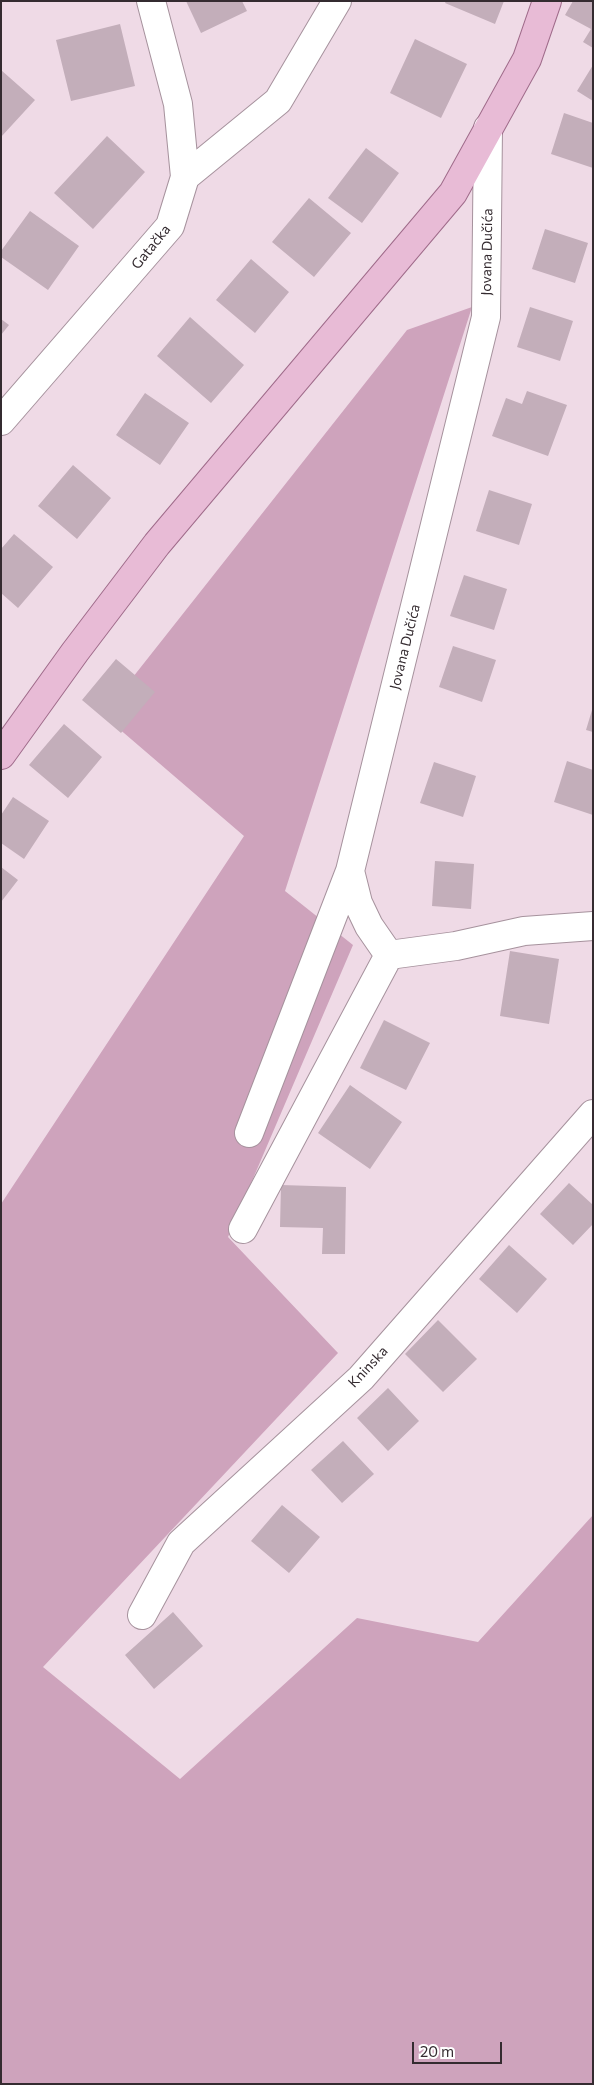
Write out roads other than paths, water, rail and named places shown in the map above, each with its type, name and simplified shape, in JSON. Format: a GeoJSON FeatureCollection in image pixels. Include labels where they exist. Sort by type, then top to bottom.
{"type":"FeatureCollection","features":[{"type":"Feature","properties":{"kind":"main road","name":"Jovana Dučića"},"geometry":{"type":"LineString","coordinates":[[1,755],[75,652],[157,544],[453,193],[527,59],[547,1]]}},
{"type":"Feature","properties":{"kind":"street","name":"Gatačka"},"geometry":{"type":"LineString","coordinates":[[1,421],[170,226],[185,178],[178,104],[151,1]]}},
{"type":"Feature","properties":{"kind":"street"},"geometry":{"type":"LineString","coordinates":[[185,178],[278,101],[337,1]]}},
{"type":"Feature","properties":{"kind":"street","name":"Jovana Dučića"},"geometry":{"type":"LineString","coordinates":[[389,955],[369,926],[358,903],[350,871],[486,317],[488,128]]}},
{"type":"Feature","properties":{"kind":"street"},"geometry":{"type":"LineString","coordinates":[[249,1133],[350,871]]}},
{"type":"Feature","properties":{"kind":"street"},"geometry":{"type":"LineString","coordinates":[[243,1229],[389,955],[456,946],[524,931],[593,926]]}},
{"type":"Feature","properties":{"kind":"street","name":"Kninska"},"geometry":{"type":"LineString","coordinates":[[142,1615],[181,1543],[360,1378],[593,1114]]}}]}
